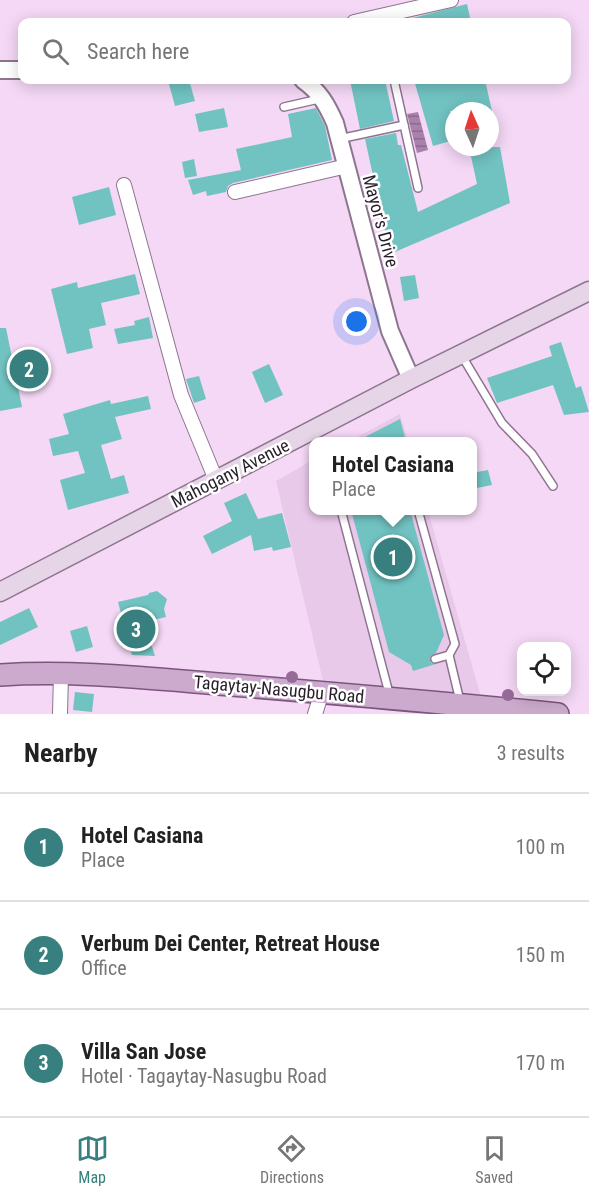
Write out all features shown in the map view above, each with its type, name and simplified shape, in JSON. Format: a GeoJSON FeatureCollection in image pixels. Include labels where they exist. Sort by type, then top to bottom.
{"type":"FeatureCollection","features":[{"type":"Feature","properties":{"kind":"main road","name":"Mahogany Avenue"},"geometry":{"type":"LineString","coordinates":[[0,592],[216,480],[317,431],[411,379],[589,291]]}},
{"type":"Feature","properties":{"kind":"main road","name":"Tagaytay-Nasugbu Road"},"geometry":{"type":"LineString","coordinates":[[0,675],[61,674],[128,677],[461,703],[518,712],[558,714]]}},
{"type":"Feature","properties":{"kind":"street"},"geometry":{"type":"LineString","coordinates":[[372,18],[451,0]]}},
{"type":"Feature","properties":{"kind":"street"},"geometry":{"type":"LineString","coordinates":[[0,70],[18,70]]}},
{"type":"Feature","properties":{"kind":"street","name":"Mayor's Drive"},"geometry":{"type":"LineString","coordinates":[[308,84],[323,98],[335,123],[390,332],[411,379]]}},
{"type":"Feature","properties":{"kind":"street"},"geometry":{"type":"LineString","coordinates":[[236,192],[347,166]]}},
{"type":"Feature","properties":{"kind":"street"},"geometry":{"type":"LineString","coordinates":[[124,185],[181,395],[216,480]]}},
{"type":"Feature","properties":{"kind":"street"},"geometry":{"type":"LineString","coordinates":[[60,714],[61,674]]}},
{"type":"Feature","properties":{"kind":"street"},"geometry":{"type":"LineString","coordinates":[[315,714],[322,692]]}},
{"type":"Feature","properties":{"kind":"lane"},"geometry":{"type":"LineString","coordinates":[[395,84],[418,188]]}},
{"type":"Feature","properties":{"kind":"lane"},"geometry":{"type":"LineString","coordinates":[[284,107],[323,98]]}},
{"type":"Feature","properties":{"kind":"lane"},"geometry":{"type":"LineString","coordinates":[[339,138],[404,125]]}},
{"type":"Feature","properties":{"kind":"lane"},"geometry":{"type":"LineString","coordinates":[[461,355],[502,423],[532,454],[553,486]]}},
{"type":"Feature","properties":{"kind":"lane"},"geometry":{"type":"LineString","coordinates":[[342,515],[390,698]]}},
{"type":"Feature","properties":{"kind":"lane"},"geometry":{"type":"LineString","coordinates":[[419,515],[455,644],[449,655],[461,703]]}},
{"type":"Feature","properties":{"kind":"lane"},"geometry":{"type":"LineString","coordinates":[[435,659],[449,655]]}},
{"type":"Feature","properties":{"kind":"shaded area"},"geometry":{"type":"Polygon","coordinates":[[[418,112],[428,150],[417,153],[407,114],[418,112]]]}},
{"type":"Feature","properties":{"kind":"shaded area"},"geometry":{"type":"Polygon","coordinates":[[[400,414],[407,437],[357,437],[400,414]]]}},
{"type":"Feature","properties":{"kind":"shaded area"},"geometry":{"type":"Polygon","coordinates":[[[309,462],[309,515],[429,515],[481,697],[324,685],[276,481],[309,462]]]}},
{"type":"Feature","properties":{"kind":"building"},"geometry":{"type":"Polygon","coordinates":[[[467,4],[470,18],[413,18],[467,4]]]}},
{"type":"Feature","properties":{"kind":"building"},"geometry":{"type":"Polygon","coordinates":[[[169,84],[190,84],[195,101],[175,106],[169,84]]]}},
{"type":"Feature","properties":{"kind":"building"},"geometry":{"type":"Polygon","coordinates":[[[351,84],[386,84],[394,121],[360,129],[351,84]]]}},
{"type":"Feature","properties":{"kind":"building"},"geometry":{"type":"Polygon","coordinates":[[[415,84],[486,84],[490,102],[445,102],[445,143],[433,146],[415,84]]]}},
{"type":"Feature","properties":{"kind":"building"},"geometry":{"type":"Polygon","coordinates":[[[224,108],[228,127],[199,132],[195,114],[224,108]]]}},
{"type":"Feature","properties":{"kind":"building"},"geometry":{"type":"Polygon","coordinates":[[[316,108],[325,126],[332,160],[233,183],[228,186],[226,192],[207,196],[206,191],[193,195],[188,180],[241,170],[236,149],[292,137],[288,114],[316,108]]]}},
{"type":"Feature","properties":{"kind":"building"},"geometry":{"type":"Polygon","coordinates":[[[396,133],[418,212],[477,184],[471,156],[499,156],[500,147],[510,203],[390,254],[365,139],[396,133]]]}},
{"type":"Feature","properties":{"kind":"building"},"geometry":{"type":"Polygon","coordinates":[[[194,159],[197,176],[185,178],[182,162],[194,159]]]}},
{"type":"Feature","properties":{"kind":"building"},"geometry":{"type":"Polygon","coordinates":[[[109,187],[116,215],[79,225],[72,197],[109,187]]]}},
{"type":"Feature","properties":{"kind":"building"},"geometry":{"type":"Polygon","coordinates":[[[135,274],[140,294],[101,303],[106,325],[89,329],[93,348],[67,354],[51,289],[77,282],[78,288],[135,274]]]}},
{"type":"Feature","properties":{"kind":"building"},"geometry":{"type":"Polygon","coordinates":[[[415,275],[419,298],[404,301],[400,277],[415,275]]]}},
{"type":"Feature","properties":{"kind":"building"},"geometry":{"type":"Polygon","coordinates":[[[149,317],[153,338],[118,344],[114,329],[135,325],[134,321],[149,317]]]}},
{"type":"Feature","properties":{"kind":"building"},"geometry":{"type":"Polygon","coordinates":[[[0,328],[6,328],[22,407],[0,411],[0,328]]]}},
{"type":"Feature","properties":{"kind":"building"},"geometry":{"type":"Polygon","coordinates":[[[561,342],[576,388],[581,386],[589,412],[564,415],[553,385],[497,403],[487,378],[552,356],[549,346],[561,342]]]}},
{"type":"Feature","properties":{"kind":"building"},"geometry":{"type":"Polygon","coordinates":[[[269,364],[283,395],[265,403],[252,372],[269,364]]]}},
{"type":"Feature","properties":{"kind":"building"},"geometry":{"type":"Polygon","coordinates":[[[199,376],[206,399],[194,403],[186,379],[199,376]]]}},
{"type":"Feature","properties":{"kind":"building"},"geometry":{"type":"Polygon","coordinates":[[[148,396],[151,409],[115,417],[122,439],[101,445],[111,479],[124,475],[129,493],[68,510],[60,480],[85,473],[78,451],[53,456],[49,439],[69,434],[63,414],[110,400],[111,404],[148,396]]]}},
{"type":"Feature","properties":{"kind":"building"},"geometry":{"type":"Polygon","coordinates":[[[400,419],[405,437],[365,437],[400,419]]]}},
{"type":"Feature","properties":{"kind":"building"},"geometry":{"type":"Polygon","coordinates":[[[488,470],[492,485],[477,488],[477,472],[488,470]]]}},
{"type":"Feature","properties":{"kind":"building"},"geometry":{"type":"Polygon","coordinates":[[[246,493],[258,519],[282,513],[291,547],[273,551],[272,547],[254,551],[251,535],[212,554],[203,536],[232,521],[224,503],[246,493]]]}},
{"type":"Feature","properties":{"kind":"building"},"geometry":{"type":"Polygon","coordinates":[[[352,515],[411,515],[444,635],[436,653],[430,657],[431,663],[436,664],[413,671],[411,665],[389,652],[352,515]]]}},
{"type":"Feature","properties":{"kind":"building"},"geometry":{"type":"Polygon","coordinates":[[[157,591],[167,599],[164,609],[166,617],[144,622],[155,656],[132,655],[118,602],[157,591]]]}},
{"type":"Feature","properties":{"kind":"building"},"geometry":{"type":"Polygon","coordinates":[[[29,608],[38,627],[0,645],[0,622],[29,608]]]}},
{"type":"Feature","properties":{"kind":"building"},"geometry":{"type":"Polygon","coordinates":[[[87,626],[93,647],[76,652],[70,631],[87,626]]]}},
{"type":"Feature","properties":{"kind":"building"},"geometry":{"type":"Polygon","coordinates":[[[75,692],[94,694],[92,712],[73,710],[75,692]]]}},
{"type":"Feature","properties":{"kind":"place","name":"Verbum Dei Center, Retreat House"},"geometry":{"type":"Point","coordinates":[29,369]}},
{"type":"Feature","properties":{"kind":"place","name":"Hotel Casiana"},"geometry":{"type":"Point","coordinates":[393,557]}},
{"type":"Feature","properties":{"kind":"place","name":"Villa San Jose"},"geometry":{"type":"Point","coordinates":[136,629]}}]}
